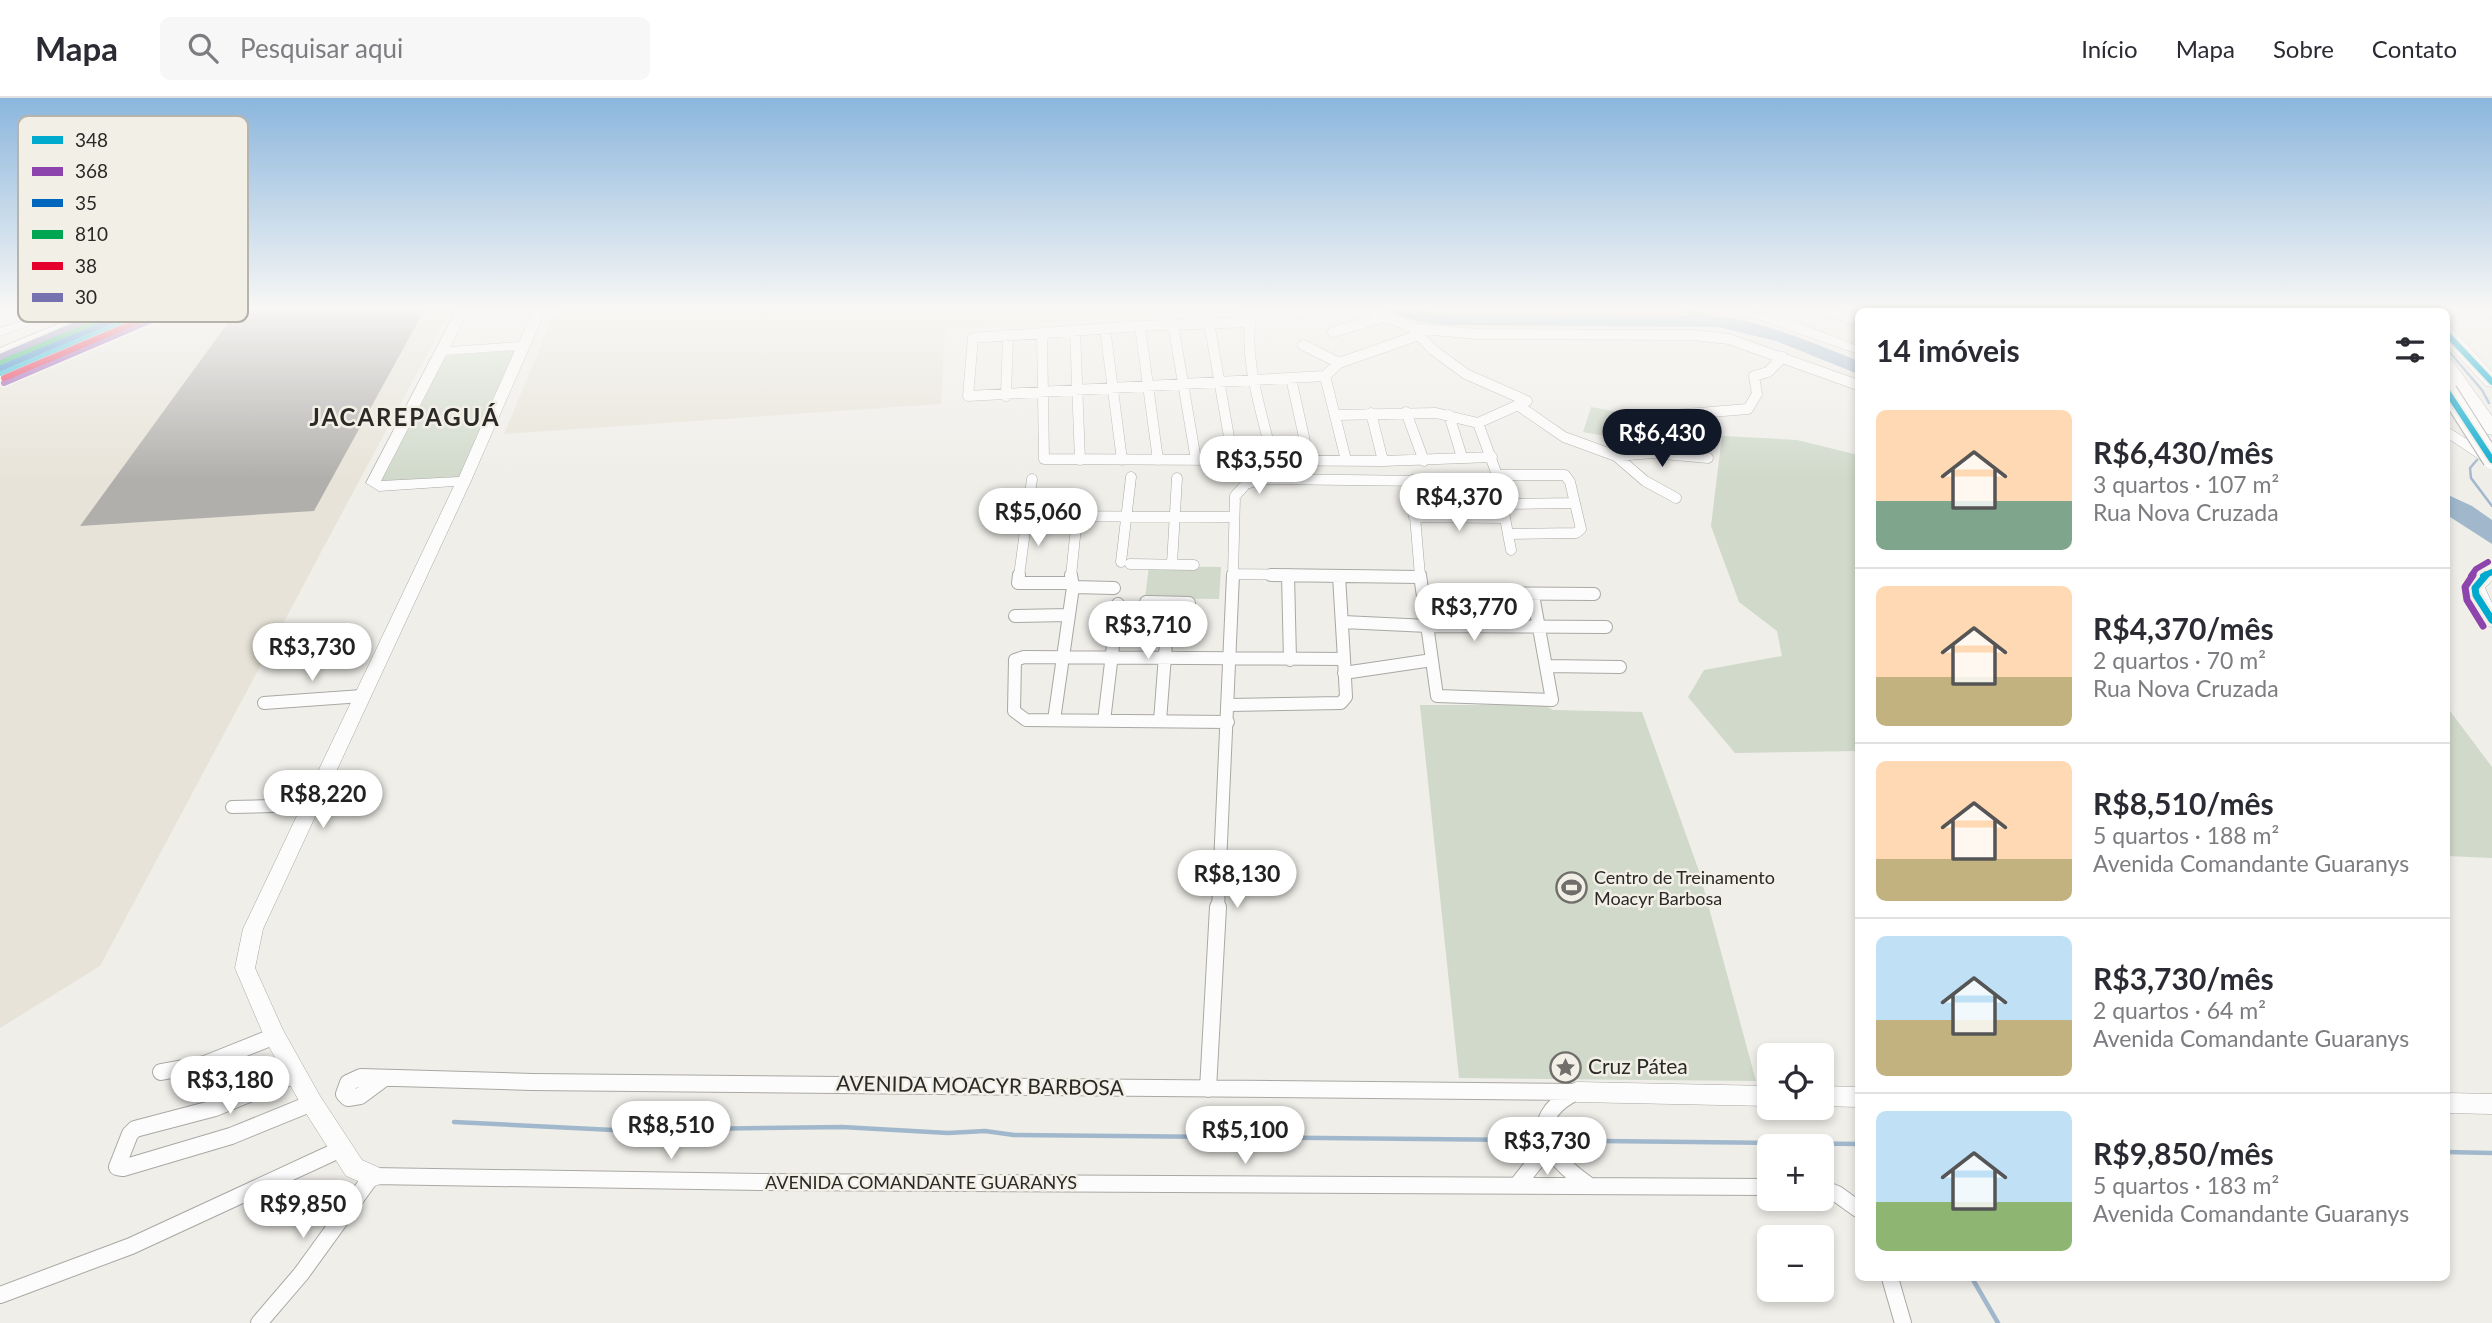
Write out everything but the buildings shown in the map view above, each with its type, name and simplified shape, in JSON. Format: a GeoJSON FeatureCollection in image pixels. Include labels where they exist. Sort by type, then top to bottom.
{"type":"FeatureCollection","features":[{"type":"Feature","properties":{"kind":"highway"},"geometry":{"type":"LineString","coordinates":[[2450,370],[2492,429]]}},
{"type":"Feature","properties":{"kind":"highway"},"geometry":{"type":"LineString","coordinates":[[2450,395],[2492,461]]}},
{"type":"Feature","properties":{"kind":"highway"},"geometry":{"type":"LineString","coordinates":[[2485,577],[2476,595],[2492,620]]}},
{"type":"Feature","properties":{"kind":"street"},"geometry":{"type":"LineString","coordinates":[[434,366],[373,483],[379,486],[464,481]]}},
{"type":"Feature","properties":{"kind":"street"},"geometry":{"type":"LineString","coordinates":[[259,1323],[302,1274],[372,1176],[354,1167],[295,1075],[245,968],[246,951],[253,929],[464,481],[514,366]]}},
{"type":"Feature","properties":{"kind":"street"},"geometry":{"type":"LineString","coordinates":[[970,366],[969,397],[1325,376],[1336,366]]}},
{"type":"Feature","properties":{"kind":"street"},"geometry":{"type":"LineString","coordinates":[[1006,396],[1007,366]]}},
{"type":"Feature","properties":{"kind":"street"},"geometry":{"type":"LineString","coordinates":[[1043,366],[1044,459],[1423,461],[1492,457]]}},
{"type":"Feature","properties":{"kind":"street"},"geometry":{"type":"LineString","coordinates":[[1077,366],[1080,460]]}},
{"type":"Feature","properties":{"kind":"street"},"geometry":{"type":"LineString","coordinates":[[1110,366],[1122,460]]}},
{"type":"Feature","properties":{"kind":"street"},"geometry":{"type":"LineString","coordinates":[[1146,366],[1158,460]]}},
{"type":"Feature","properties":{"kind":"street"},"geometry":{"type":"LineString","coordinates":[[1181,366],[1196,460]]}},
{"type":"Feature","properties":{"kind":"street"},"geometry":{"type":"LineString","coordinates":[[1216,366],[1233,460]]}},
{"type":"Feature","properties":{"kind":"street"},"geometry":{"type":"LineString","coordinates":[[1254,366],[1273,460]]}},
{"type":"Feature","properties":{"kind":"street"},"geometry":{"type":"LineString","coordinates":[[1456,366],[1523,403],[1564,437],[1616,456],[1645,481],[1676,498]]}},
{"type":"Feature","properties":{"kind":"street"},"geometry":{"type":"LineString","coordinates":[[1653,453],[1661,416],[1748,408],[1757,394],[1754,376],[1768,372],[1774,366]]}},
{"type":"Feature","properties":{"kind":"street"},"geometry":{"type":"LineString","coordinates":[[1808,366],[1855,384]]}},
{"type":"Feature","properties":{"kind":"street"},"geometry":{"type":"LineString","coordinates":[[1325,376],[1337,415],[1346,460]]}},
{"type":"Feature","properties":{"kind":"street"},"geometry":{"type":"LineString","coordinates":[[1291,378],[1309,460]]}},
{"type":"Feature","properties":{"kind":"street"},"geometry":{"type":"LineString","coordinates":[[1337,415],[1406,412],[1449,415],[1478,423],[1523,403]]}},
{"type":"Feature","properties":{"kind":"street"},"geometry":{"type":"LineString","coordinates":[[1406,412],[1423,461]]}},
{"type":"Feature","properties":{"kind":"street"},"geometry":{"type":"LineString","coordinates":[[1371,414],[1383,461]]}},
{"type":"Feature","properties":{"kind":"street"},"geometry":{"type":"LineString","coordinates":[[1449,415],[1462,457]]}},
{"type":"Feature","properties":{"kind":"street"},"geometry":{"type":"LineString","coordinates":[[1478,423],[1492,457],[1511,550]]}},
{"type":"Feature","properties":{"kind":"street"},"geometry":{"type":"LineString","coordinates":[[2450,423],[2492,439]]}},
{"type":"Feature","properties":{"kind":"street"},"geometry":{"type":"LineString","coordinates":[[2450,433],[2492,461]]}},
{"type":"Feature","properties":{"kind":"street"},"geometry":{"type":"LineString","coordinates":[[1616,456],[1653,453],[1707,458]]}},
{"type":"Feature","properties":{"kind":"street"},"geometry":{"type":"LineString","coordinates":[[1208,1089],[1229,705],[1233,517],[1237,491],[1253,480],[1412,480],[1564,475],[1570,482],[1581,529],[1576,533],[1508,534]]}},
{"type":"Feature","properties":{"kind":"street"},"geometry":{"type":"LineString","coordinates":[[1131,477],[1126,517],[1125,563],[1194,565]]}},
{"type":"Feature","properties":{"kind":"street"},"geometry":{"type":"LineString","coordinates":[[1172,564],[1177,478]]}},
{"type":"Feature","properties":{"kind":"street"},"geometry":{"type":"LineString","coordinates":[[1032,479],[1018,583],[1114,588]]}},
{"type":"Feature","properties":{"kind":"street"},"geometry":{"type":"LineString","coordinates":[[1412,480],[1420,577],[1436,694],[1443,698],[1552,700],[1533,595]]}},
{"type":"Feature","properties":{"kind":"street"},"geometry":{"type":"LineString","coordinates":[[1501,504],[1575,503]]}},
{"type":"Feature","properties":{"kind":"street"},"geometry":{"type":"LineString","coordinates":[[1026,516],[1233,517]]}},
{"type":"Feature","properties":{"kind":"street"},"geometry":{"type":"LineString","coordinates":[[1054,720],[1072,585],[1077,517]]}},
{"type":"Feature","properties":{"kind":"street"},"geometry":{"type":"LineString","coordinates":[[1414,517],[1504,518]]}},
{"type":"Feature","properties":{"kind":"street"},"geometry":{"type":"LineString","coordinates":[[1232,574],[1420,577]]}},
{"type":"Feature","properties":{"kind":"street"},"geometry":{"type":"LineString","coordinates":[[1288,575],[1290,660]]}},
{"type":"Feature","properties":{"kind":"street"},"geometry":{"type":"LineString","coordinates":[[1229,705],[1341,703],[1346,697],[1339,576]]}},
{"type":"Feature","properties":{"kind":"street"},"geometry":{"type":"LineString","coordinates":[[1423,593],[1594,594]]}},
{"type":"Feature","properties":{"kind":"street"},"geometry":{"type":"LineString","coordinates":[[1146,602],[1189,603]]}},
{"type":"Feature","properties":{"kind":"street"},"geometry":{"type":"LineString","coordinates":[[1160,721],[1169,603]]}},
{"type":"Feature","properties":{"kind":"street"},"geometry":{"type":"LineString","coordinates":[[1104,721],[1118,604]]}},
{"type":"Feature","properties":{"kind":"street"},"geometry":{"type":"LineString","coordinates":[[1015,616],[1068,615]]}},
{"type":"Feature","properties":{"kind":"street"},"geometry":{"type":"LineString","coordinates":[[1343,622],[1428,626],[1606,627]]}},
{"type":"Feature","properties":{"kind":"street"},"geometry":{"type":"LineString","coordinates":[[1228,722],[1026,720],[1014,711],[1014,663],[1018,658],[1062,657],[1290,660],[1344,666],[1432,660]]}},
{"type":"Feature","properties":{"kind":"street"},"geometry":{"type":"LineString","coordinates":[[1546,666],[1620,667]]}},
{"type":"Feature","properties":{"kind":"street"},"geometry":{"type":"LineString","coordinates":[[264,703],[362,696]]}},
{"type":"Feature","properties":{"kind":"street"},"geometry":{"type":"LineString","coordinates":[[232,807],[313,805]]}},
{"type":"Feature","properties":{"kind":"street"},"geometry":{"type":"LineString","coordinates":[[161,1072],[205,1064],[275,1036]]}},
{"type":"Feature","properties":{"kind":"street"},"geometry":{"type":"LineString","coordinates":[[295,1075],[215,1108],[135,1129],[117,1167],[231,1136],[312,1103]]}},
{"type":"Feature","properties":{"kind":"street","name":"AVENIDA MOACYR BARBOSA"},"geometry":{"type":"LineString","coordinates":[[383,1079],[1757,1096]]}},
{"type":"Feature","properties":{"kind":"street"},"geometry":{"type":"LineString","coordinates":[[1577,1092],[1560,1100],[1550,1111],[1545,1128],[1548,1146],[1562,1167],[1587,1185]]}},
{"type":"Feature","properties":{"kind":"street"},"geometry":{"type":"LineString","coordinates":[[1834,1097],[1855,1097]]}},
{"type":"Feature","properties":{"kind":"street"},"geometry":{"type":"LineString","coordinates":[[2450,1104],[2492,1104]]}},
{"type":"Feature","properties":{"kind":"street"},"geometry":{"type":"LineString","coordinates":[[1518,1184],[1548,1146]]}},
{"type":"Feature","properties":{"kind":"street"},"geometry":{"type":"LineString","coordinates":[[0,1295],[51,1279],[226,1203],[343,1148]]}},
{"type":"Feature","properties":{"kind":"street","name":"AVENIDA COMANDANTE GUARANYS"},"geometry":{"type":"LineString","coordinates":[[372,1176],[761,1182],[1757,1186]]}},
{"type":"Feature","properties":{"kind":"street"},"geometry":{"type":"LineString","coordinates":[[1834,1193],[1855,1207]]}},
{"type":"Feature","properties":{"kind":"street"},"geometry":{"type":"LineString","coordinates":[[1890,1281],[1903,1323]]}},
{"type":"Feature","properties":{"kind":"shaded area"},"geometry":{"type":"Polygon","coordinates":[[[32,366],[420,366],[100,966],[0,1028],[0,380],[32,366]]]}},
{"type":"Feature","properties":{"kind":"shaded area"},"geometry":{"type":"Polygon","coordinates":[[[532,366],[943,366],[941,404],[504,434],[532,366]]]}},
{"type":"Feature","properties":{"kind":"green space"},"geometry":{"type":"Polygon","coordinates":[[[438,366],[512,366],[464,481],[391,485],[377,479],[438,366]]]}},
{"type":"Feature","properties":{"kind":"green space"},"geometry":{"type":"Polygon","coordinates":[[[1591,407],[1663,420],[1657,446],[1583,432],[1591,407]]]}},
{"type":"Feature","properties":{"kind":"green space"},"geometry":{"type":"Polygon","coordinates":[[[1722,436],[1797,440],[1855,454],[1855,751],[1735,753],[1688,697],[1704,670],[1782,656],[1777,631],[1739,602],[1711,526],[1722,436]]]}},
{"type":"Feature","properties":{"kind":"green space"},"geometry":{"type":"Polygon","coordinates":[[[1149,566],[1221,567],[1219,599],[1145,598],[1149,566]]]}},
{"type":"Feature","properties":{"kind":"green space","name":"Centro de Treinamento Moacyr Barbosa"},"geometry":{"type":"Polygon","coordinates":[[[1420,705],[1544,705],[1553,710],[1642,712],[1699,871],[1756,1081],[1459,1078],[1420,705]]]}},
{"type":"Feature","properties":{"kind":"green space"},"geometry":{"type":"Polygon","coordinates":[[[2450,711],[2492,767],[2492,858],[2450,856],[2450,711]]]}},
{"type":"Feature","properties":{"kind":"water"},"geometry":{"type":"Polygon","coordinates":[[[1839,366],[1855,366],[1855,373],[1839,366]]]}},
{"type":"Feature","properties":{"kind":"water"},"geometry":{"type":"Polygon","coordinates":[[[2450,496],[2472,506],[2492,520],[2492,544],[2450,517],[2450,496]]]}},
{"type":"Feature","properties":{"kind":"waterway"},"geometry":{"type":"LineString","coordinates":[[2462,366],[2482,390],[2489,403]]}},
{"type":"Feature","properties":{"kind":"waterway"},"geometry":{"type":"LineString","coordinates":[[2477,460],[2470,468],[2471,478],[2492,506]]}},
{"type":"Feature","properties":{"kind":"waterway"},"geometry":{"type":"LineString","coordinates":[[454,1122],[613,1130],[842,1127],[948,1133],[985,1131],[1014,1135],[1523,1140]]}},
{"type":"Feature","properties":{"kind":"waterway"},"geometry":{"type":"LineString","coordinates":[[1601,1141],[1855,1144]]}},
{"type":"Feature","properties":{"kind":"waterway"},"geometry":{"type":"LineString","coordinates":[[2450,1152],[2492,1153]]}},
{"type":"Feature","properties":{"kind":"waterway"},"geometry":{"type":"LineString","coordinates":[[1974,1281],[1998,1323]]}},
{"type":"Feature","properties":{"kind":"transit line","name":"35"},"geometry":{"type":"LineString","coordinates":[[0,368],[4,366]]}},
{"type":"Feature","properties":{"kind":"transit line","name":"348"},"geometry":{"type":"LineString","coordinates":[[0,373],[16,366]]}},
{"type":"Feature","properties":{"kind":"transit line","name":"38"},"geometry":{"type":"LineString","coordinates":[[4,378],[32,366]]}},
{"type":"Feature","properties":{"kind":"transit line","name":"368"},"geometry":{"type":"LineString","coordinates":[[4,383],[43,366]]}},
{"type":"Feature","properties":{"kind":"transit line","name":"348"},"geometry":{"type":"LineString","coordinates":[[2477,366],[2492,382]]}},
{"type":"Feature","properties":{"kind":"transit line","name":"348"},"geometry":{"type":"LineString","coordinates":[[2450,396],[2492,460]]}},
{"type":"Feature","properties":{"kind":"transit line","name":"368"},"geometry":{"type":"LineString","coordinates":[[2483,626],[2467,600],[2465,587],[2476,569],[2488,562]]}},
{"type":"Feature","properties":{"kind":"transit line","name":"348"},"geometry":{"type":"LineString","coordinates":[[2492,572],[2483,576],[2475,588],[2476,595],[2492,620]]}},
{"type":"Feature","properties":{"kind":"place","name":"Centro de Treinamento Moacyr Barbosa"},"geometry":{"type":"Point","coordinates":[1571,888]}},
{"type":"Feature","properties":{"kind":"place","name":"Cruz Pátea"},"geometry":{"type":"Point","coordinates":[1565,1067]}},
{"type":"Feature","properties":{"kind":"district","name":"JACAREPAGUÁ"},"geometry":{"type":"Point","coordinates":[405,418]}}]}
